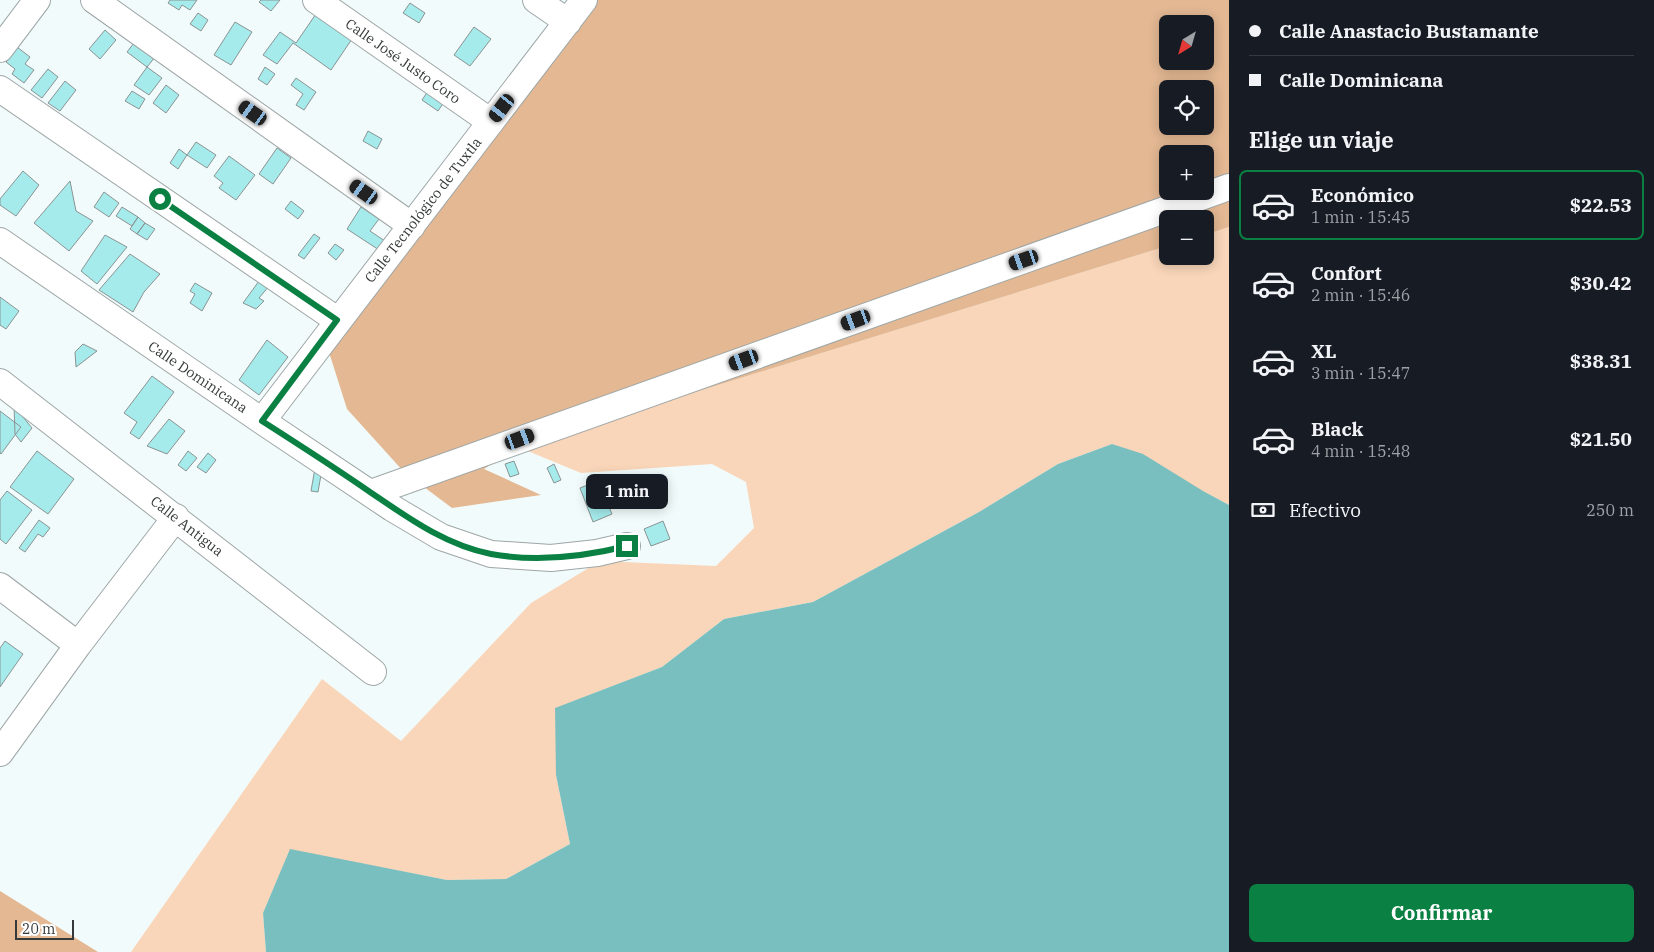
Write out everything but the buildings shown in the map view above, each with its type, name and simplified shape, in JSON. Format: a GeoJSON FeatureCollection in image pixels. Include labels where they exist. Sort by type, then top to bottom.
{"type":"FeatureCollection","features":[{"type":"Feature","properties":{"kind":"street"},"geometry":{"type":"LineString","coordinates":[[0,49],[37,0]]}},
{"type":"Feature","properties":{"kind":"street"},"geometry":{"type":"LineString","coordinates":[[94,0],[412,226]]}},
{"type":"Feature","properties":{"kind":"street","name":"Calle José Justo Coro"},"geometry":{"type":"LineString","coordinates":[[316,0],[491,122]]}},
{"type":"Feature","properties":{"kind":"street"},"geometry":{"type":"LineString","coordinates":[[536,0],[568,22]]}},
{"type":"Feature","properties":{"kind":"street","name":"Calle Tecnológico de Tuxtla"},"geometry":{"type":"LineString","coordinates":[[262,421],[337,320],[412,226],[584,0]]}},
{"type":"Feature","properties":{"kind":"street"},"geometry":{"type":"LineString","coordinates":[[0,89],[337,320]]}},
{"type":"Feature","properties":{"kind":"street"},"geometry":{"type":"LineString","coordinates":[[371,492],[1229,187]]}},
{"type":"Feature","properties":{"kind":"street","name":"Calle Dominicana"},"geometry":{"type":"LineString","coordinates":[[0,241],[262,421],[441,537],[491,554],[551,558],[597,553],[627,546]]}},
{"type":"Feature","properties":{"kind":"street","name":"Calle Antigua"},"geometry":{"type":"LineString","coordinates":[[0,382],[373,672]]}},
{"type":"Feature","properties":{"kind":"street"},"geometry":{"type":"LineString","coordinates":[[0,753],[78,645],[176,517]]}},
{"type":"Feature","properties":{"kind":"street"},"geometry":{"type":"LineString","coordinates":[[0,586],[78,645]]}},
{"type":"Feature","properties":{"kind":"shaded area"},"geometry":{"type":"Polygon","coordinates":[[[598,0],[1229,0],[1229,227],[1214,232],[1214,210],[1159,210],[1159,248],[518,447],[484,469],[541,495],[452,508],[404,472],[347,409],[328,349],[598,0]]]}},
{"type":"Feature","properties":{"kind":"shaded area"},"geometry":{"type":"Polygon","coordinates":[[[1229,227],[1229,505],[1112,444],[1058,464],[979,512],[813,602],[724,619],[662,667],[556,708],[556,775],[570,844],[506,879],[447,880],[290,850],[263,913],[266,952],[131,952],[322,679],[401,741],[531,603],[600,561],[716,566],[754,528],[746,482],[712,464],[581,473],[518,447],[1159,248],[1159,265],[1214,265],[1214,232],[1229,227]]]}},
{"type":"Feature","properties":{"kind":"shaded area"},"geometry":{"type":"Polygon","coordinates":[[[0,891],[98,952],[0,952],[0,891]]]}},
{"type":"Feature","properties":{"kind":"water"},"geometry":{"type":"Polygon","coordinates":[[[1112,444],[1143,454],[1229,505],[1229,952],[266,952],[263,913],[290,849],[447,880],[506,879],[570,844],[556,775],[555,708],[662,667],[724,619],[813,602],[979,512],[1058,464],[1112,444]]]}},
{"type":"Feature","properties":{"kind":"route"},"geometry":{"type":"LineString","coordinates":[[160,199],[337,320],[262,421],[371,492],[392,508],[441,537],[491,554],[551,558],[597,553],[627,546]]}}]}
